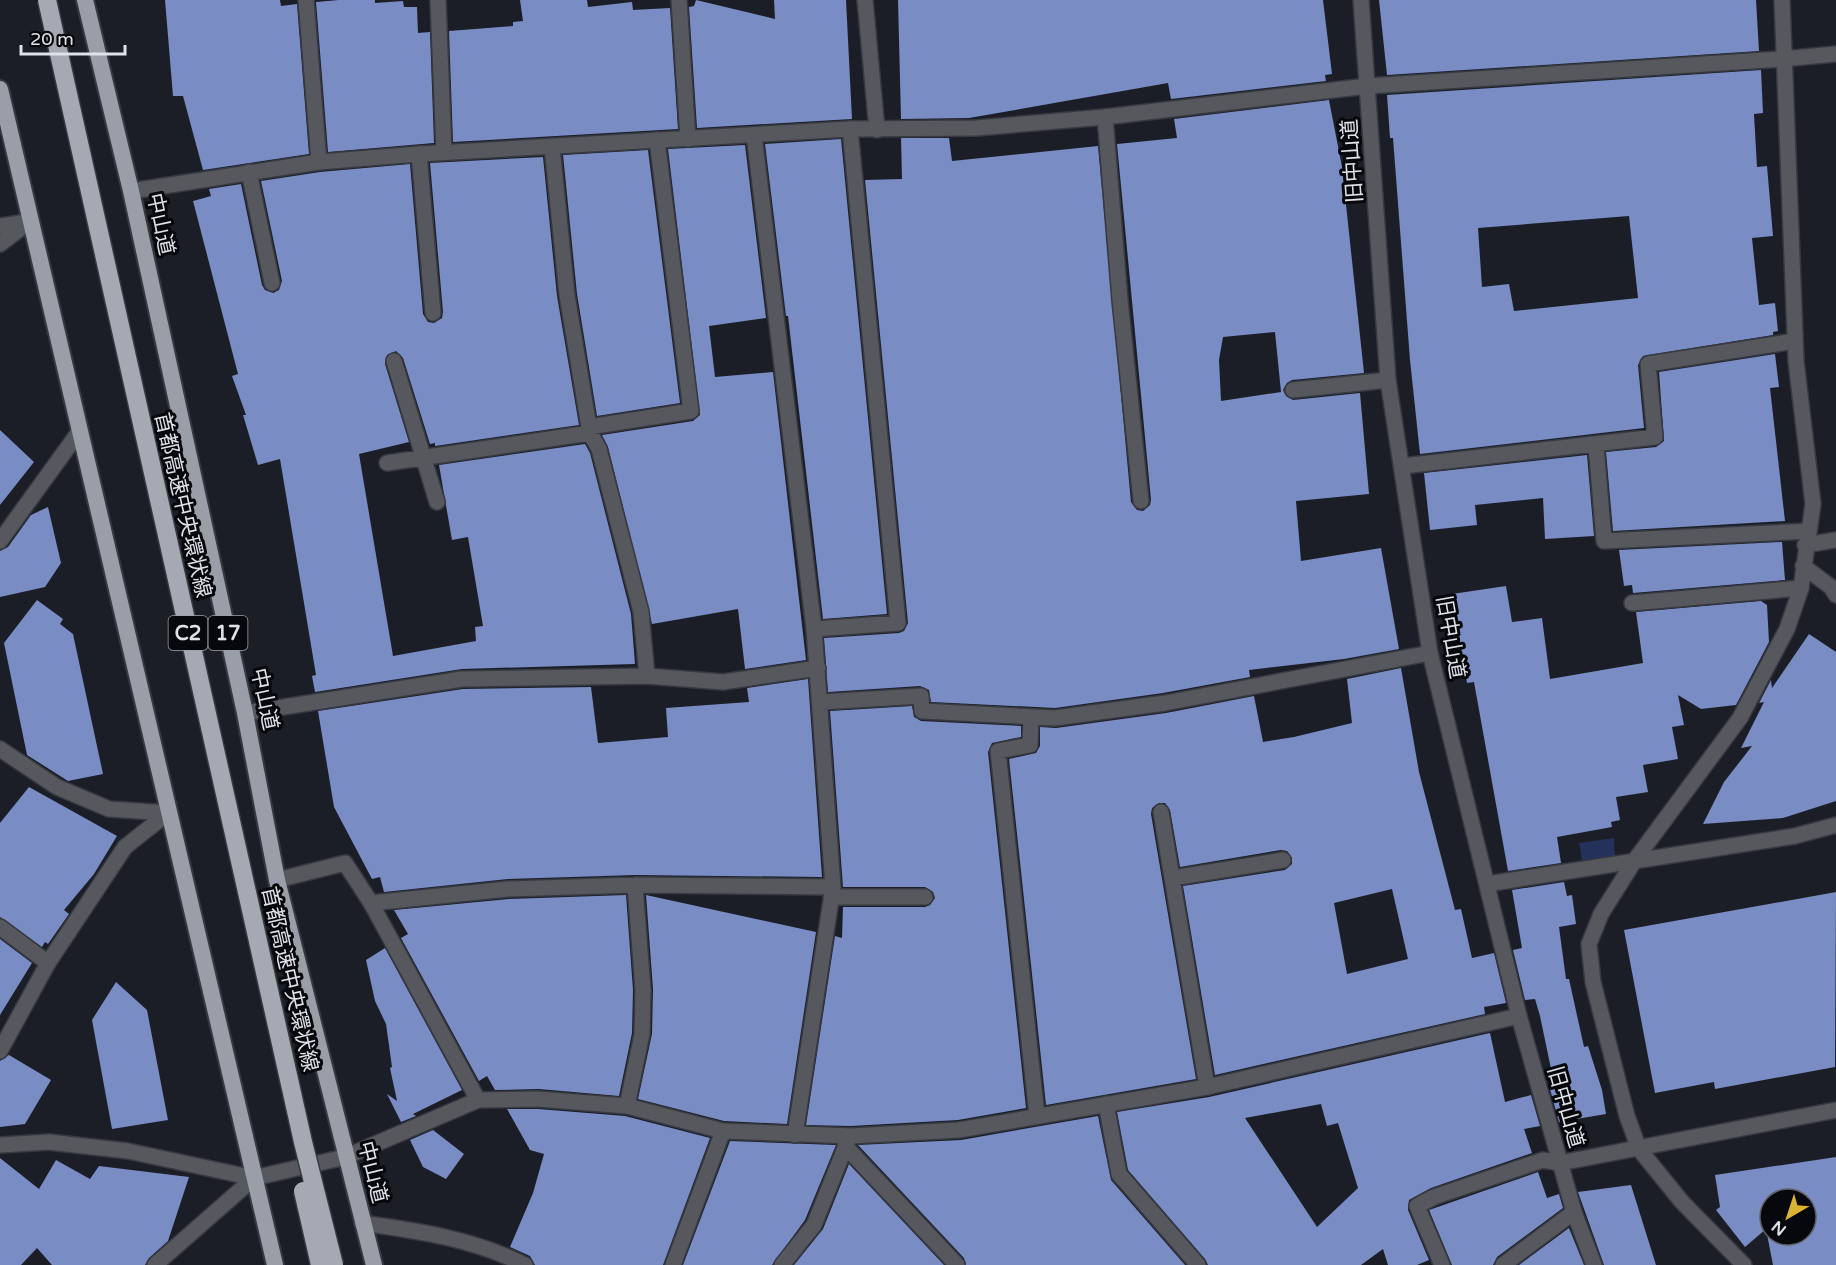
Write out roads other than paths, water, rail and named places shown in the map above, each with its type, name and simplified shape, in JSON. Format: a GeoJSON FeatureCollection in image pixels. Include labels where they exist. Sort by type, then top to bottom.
{"type":"FeatureCollection","features":[{"type":"Feature","properties":{"kind":"highway","name":"首都高速中央環状線"},"geometry":{"type":"LineString","coordinates":[[38,0],[115,334],[320,1265]]}},
{"type":"Feature","properties":{"kind":"highway","name":"首都高速中央環状線"},"geometry":{"type":"LineString","coordinates":[[47,0],[303,1142],[334,1265]]}},
{"type":"Feature","properties":{"kind":"highway","name":"中山道"},"geometry":{"type":"LineString","coordinates":[[85,0],[131,191],[245,713],[277,880],[374,1265]]}},
{"type":"Feature","properties":{"kind":"highway"},"geometry":{"type":"LineString","coordinates":[[0,89],[29,222],[275,1265]]}},
{"type":"Feature","properties":{"kind":"street"},"geometry":{"type":"LineString","coordinates":[[306,0],[319,162]]}},
{"type":"Feature","properties":{"kind":"street"},"geometry":{"type":"LineString","coordinates":[[438,0],[444,152]]}},
{"type":"Feature","properties":{"kind":"street"},"geometry":{"type":"LineString","coordinates":[[679,0],[688,139]]}},
{"type":"Feature","properties":{"kind":"street"},"geometry":{"type":"LineString","coordinates":[[865,0],[877,130]]}},
{"type":"Feature","properties":{"kind":"street","name":"旧中山道"},"geometry":{"type":"LineString","coordinates":[[1361,0],[1388,380],[1431,653],[1519,1016],[1574,1212],[1594,1265]]}},
{"type":"Feature","properties":{"kind":"street"},"geometry":{"type":"LineString","coordinates":[[1744,1265],[1682,1202],[1639,1149],[1627,1116],[1593,982],[1589,944],[1601,914],[1635,860],[1740,718],[1787,629],[1801,588],[1813,504],[1795,341],[1782,59],[1782,0]]}},
{"type":"Feature","properties":{"kind":"street"},"geometry":{"type":"LineString","coordinates":[[131,191],[319,162],[444,152],[850,129],[976,128],[1105,117],[1368,86],[1836,54]]}},
{"type":"Feature","properties":{"kind":"street"},"geometry":{"type":"LineString","coordinates":[[1105,117],[1120,300],[1141,501]]}},
{"type":"Feature","properties":{"kind":"street"},"geometry":{"type":"LineString","coordinates":[[814,629],[898,622],[850,129]]}},
{"type":"Feature","properties":{"kind":"street"},"geometry":{"type":"LineString","coordinates":[[754,135],[814,629],[821,702],[832,892],[795,1135]]}},
{"type":"Feature","properties":{"kind":"street"},"geometry":{"type":"LineString","coordinates":[[387,463],[692,411],[657,140]]}},
{"type":"Feature","properties":{"kind":"street"},"geometry":{"type":"LineString","coordinates":[[552,147],[567,295],[590,430],[599,449],[641,612],[647,676]]}},
{"type":"Feature","properties":{"kind":"street"},"geometry":{"type":"LineString","coordinates":[[419,154],[432,313]]}},
{"type":"Feature","properties":{"kind":"street"},"geometry":{"type":"LineString","coordinates":[[249,172],[272,283]]}},
{"type":"Feature","properties":{"kind":"street"},"geometry":{"type":"LineString","coordinates":[[0,226],[29,222]]}},
{"type":"Feature","properties":{"kind":"street"},"geometry":{"type":"LineString","coordinates":[[0,244],[29,222]]}},
{"type":"Feature","properties":{"kind":"street"},"geometry":{"type":"LineString","coordinates":[[1403,466],[1655,437],[1648,364],[1795,341]]}},
{"type":"Feature","properties":{"kind":"street"},"geometry":{"type":"LineString","coordinates":[[394,361],[438,502]]}},
{"type":"Feature","properties":{"kind":"street"},"geometry":{"type":"LineString","coordinates":[[1293,390],[1388,380]]}},
{"type":"Feature","properties":{"kind":"street"},"geometry":{"type":"LineString","coordinates":[[0,541],[79,432]]}},
{"type":"Feature","properties":{"kind":"street"},"geometry":{"type":"LineString","coordinates":[[1596,445],[1604,541],[1807,538],[1836,540]]}},
{"type":"Feature","properties":{"kind":"street"},"geometry":{"type":"LineString","coordinates":[[1803,566],[1831,587],[1836,595]]}},
{"type":"Feature","properties":{"kind":"street"},"geometry":{"type":"LineString","coordinates":[[1632,603],[1801,588]]}},
{"type":"Feature","properties":{"kind":"street"},"geometry":{"type":"LineString","coordinates":[[821,702],[921,696],[922,711],[1055,718],[1165,703],[1431,653]]}},
{"type":"Feature","properties":{"kind":"street"},"geometry":{"type":"LineString","coordinates":[[245,713],[462,679],[647,676],[723,682],[818,669]]}},
{"type":"Feature","properties":{"kind":"street"},"geometry":{"type":"LineString","coordinates":[[1031,717],[1030,745],[998,751],[1037,1116]]}},
{"type":"Feature","properties":{"kind":"street"},"geometry":{"type":"LineString","coordinates":[[0,749],[57,786],[109,809],[168,813]]}},
{"type":"Feature","properties":{"kind":"street"},"geometry":{"type":"LineString","coordinates":[[1161,812],[1207,1087]]}},
{"type":"Feature","properties":{"kind":"street"},"geometry":{"type":"LineString","coordinates":[[0,1051],[48,963],[124,847],[168,813]]}},
{"type":"Feature","properties":{"kind":"street"},"geometry":{"type":"LineString","coordinates":[[1487,884],[1796,836],[1836,825]]}},
{"type":"Feature","properties":{"kind":"street"},"geometry":{"type":"LineString","coordinates":[[1173,878],[1283,861]]}},
{"type":"Feature","properties":{"kind":"street"},"geometry":{"type":"LineString","coordinates":[[277,880],[345,863],[371,903],[478,1100]]}},
{"type":"Feature","properties":{"kind":"street"},"geometry":{"type":"LineString","coordinates":[[627,1106],[642,1034],[643,1012],[635,885]]}},
{"type":"Feature","properties":{"kind":"street"},"geometry":{"type":"LineString","coordinates":[[371,903],[508,889],[635,885],[925,897]]}},
{"type":"Feature","properties":{"kind":"street"},"geometry":{"type":"LineString","coordinates":[[0,927],[48,963]]}},
{"type":"Feature","properties":{"kind":"street"},"geometry":{"type":"LineString","coordinates":[[0,1145],[49,1142],[128,1150],[254,1178],[345,1157],[478,1100],[538,1099],[627,1106],[723,1131],[848,1141],[959,1130],[1207,1087],[1519,1016]]}},
{"type":"Feature","properties":{"kind":"street"},"geometry":{"type":"LineString","coordinates":[[1106,1104],[1119,1174],[1198,1265]]}},
{"type":"Feature","properties":{"kind":"street"},"geometry":{"type":"LineString","coordinates":[[1442,1265],[1418,1206],[1434,1197],[1543,1160],[1560,1163],[1836,1110]]}},
{"type":"Feature","properties":{"kind":"street"},"geometry":{"type":"LineString","coordinates":[[673,1265],[723,1131]]}},
{"type":"Feature","properties":{"kind":"street"},"geometry":{"type":"LineString","coordinates":[[782,1265],[814,1225],[848,1141]]}},
{"type":"Feature","properties":{"kind":"street"},"geometry":{"type":"LineString","coordinates":[[848,1141],[957,1265]]}},
{"type":"Feature","properties":{"kind":"street"},"geometry":{"type":"LineString","coordinates":[[155,1265],[254,1178]]}},
{"type":"Feature","properties":{"kind":"street"},"geometry":{"type":"LineString","coordinates":[[1503,1265],[1574,1212]]}},
{"type":"Feature","properties":{"kind":"street"},"geometry":{"type":"LineString","coordinates":[[362,1223],[435,1233],[497,1251],[525,1265]]}}]}
